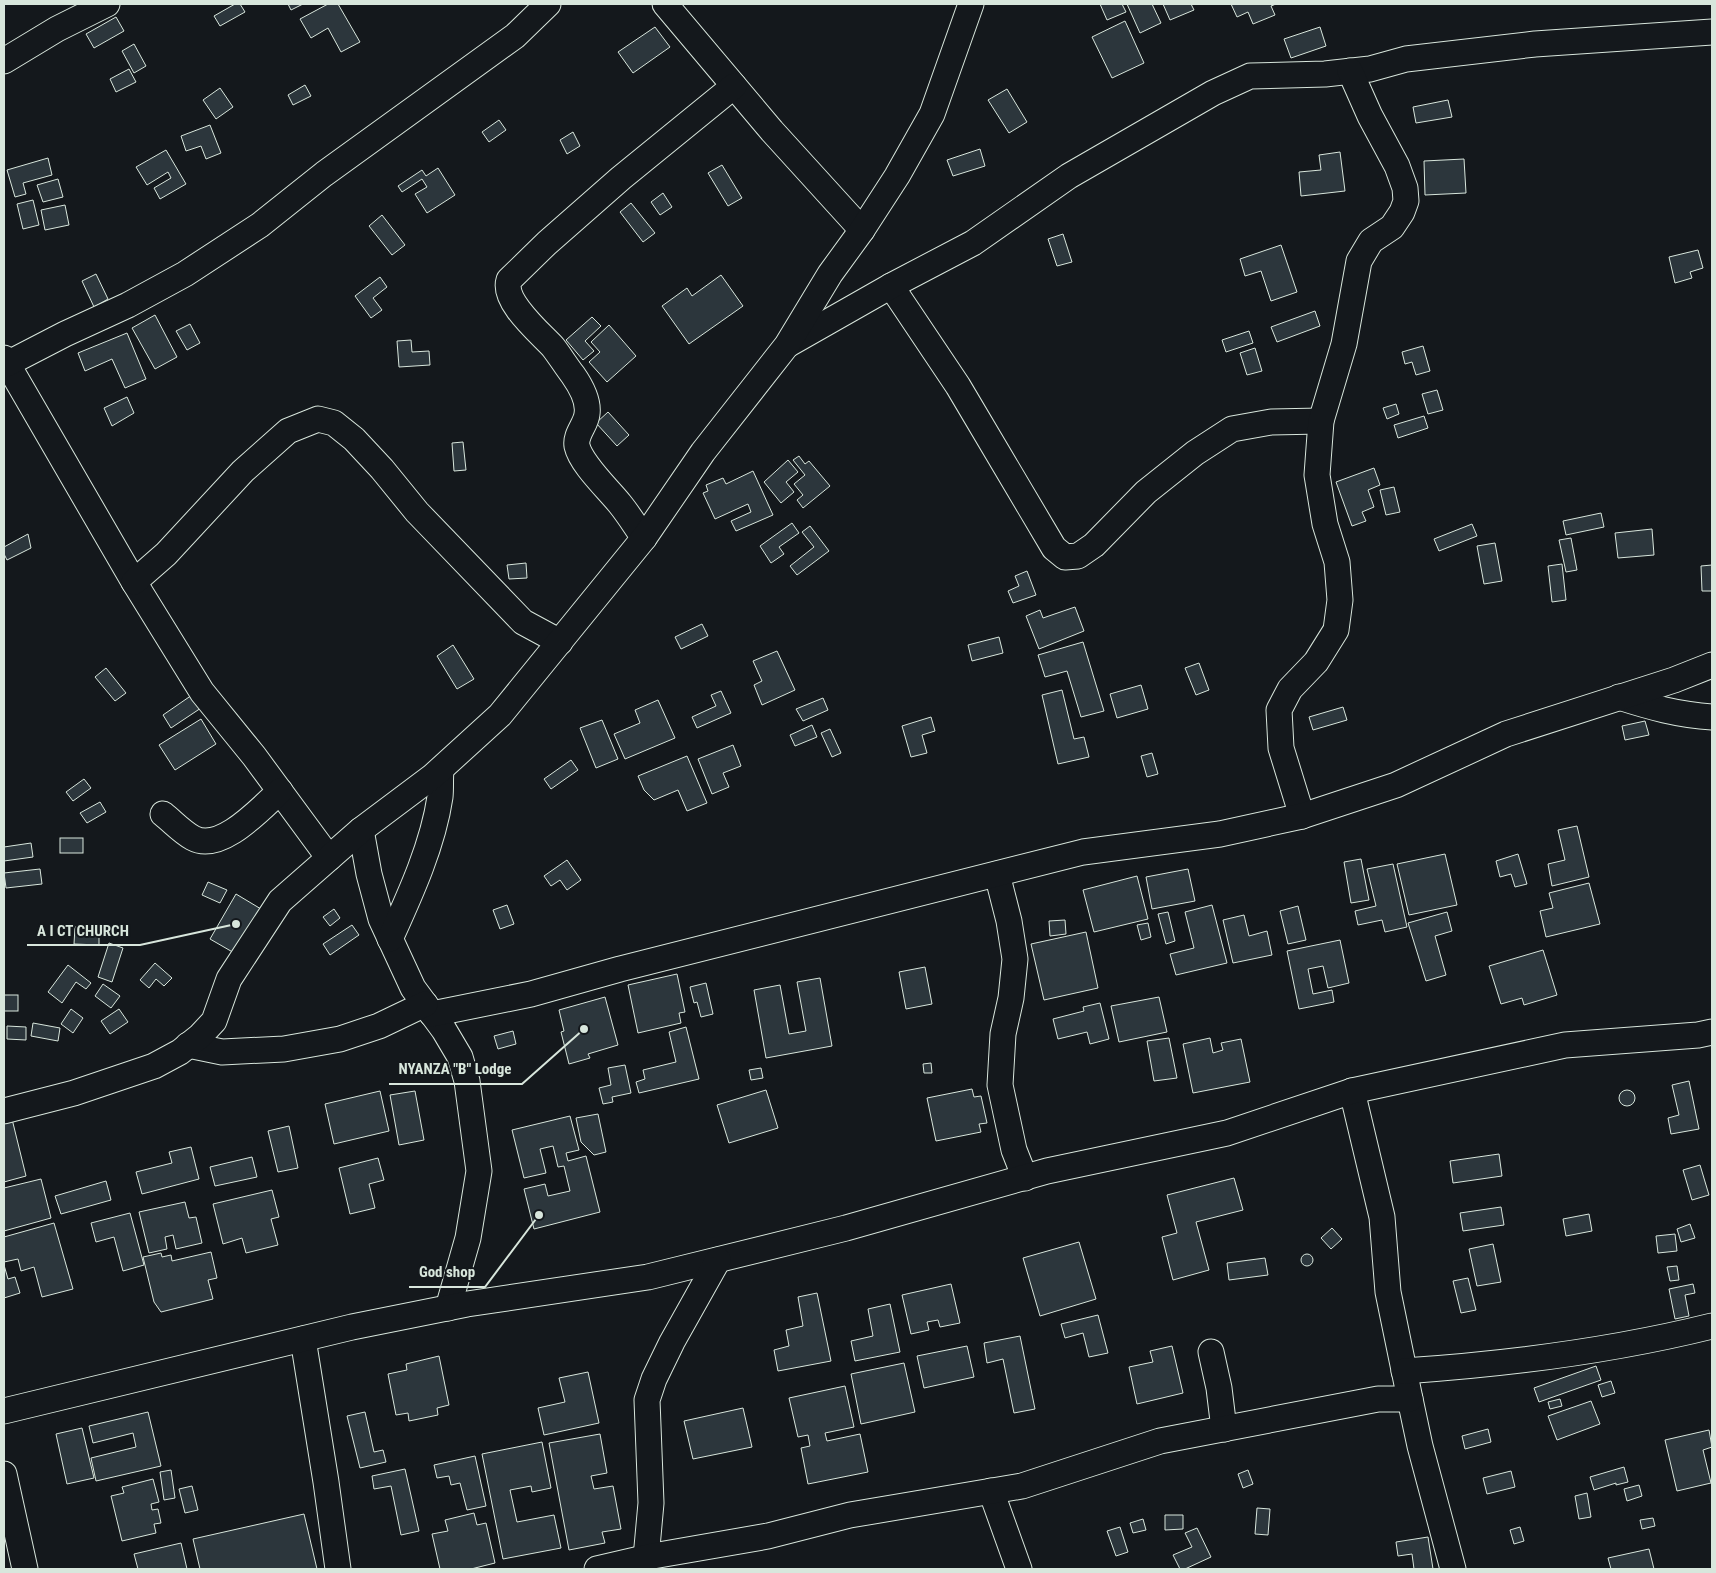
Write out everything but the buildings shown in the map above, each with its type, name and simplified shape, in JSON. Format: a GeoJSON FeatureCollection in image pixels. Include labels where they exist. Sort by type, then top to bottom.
{"type":"FeatureCollection","features":[{"type":"Feature","properties":{"kind":"street"},"geometry":{"type":"LineString","coordinates":[[4,61],[57,29],[106,4]]}},
{"type":"Feature","properties":{"kind":"street"},"geometry":{"type":"LineString","coordinates":[[329,858],[254,756],[202,692],[134,582],[5,361],[128,305],[185,274],[260,225],[324,174],[515,36],[548,4]]}},
{"type":"Feature","properties":{"kind":"street"},"geometry":{"type":"LineString","coordinates":[[665,4],[818,183],[862,230]]}},
{"type":"Feature","properties":{"kind":"street"},"geometry":{"type":"LineString","coordinates":[[4,1111],[74,1093],[154,1066],[200,1036],[214,1021],[229,979],[280,901],[361,830],[441,770],[500,715],[644,538],[703,452],[787,345],[830,274],[862,230],[897,176],[932,114],[971,4]]}},
{"type":"Feature","properties":{"kind":"street"},"geometry":{"type":"LineString","coordinates":[[787,345],[891,286],[973,243],[1069,176],[1155,125],[1213,93],[1250,76],[1324,74],[1370,69],[1406,59],[1535,44],[1712,32]]}},
{"type":"Feature","properties":{"kind":"street"},"geometry":{"type":"LineString","coordinates":[[1302,816],[1281,748],[1279,710],[1290,689],[1316,662],[1336,630],[1340,600],[1337,562],[1325,524],[1317,475],[1321,421],[1344,344],[1358,262],[1371,241],[1392,227],[1402,212],[1406,201],[1405,188],[1397,166],[1370,116],[1350,71]]}},
{"type":"Feature","properties":{"kind":"street"},"geometry":{"type":"LineString","coordinates":[[644,538],[620,504],[584,462],[577,445],[587,414],[578,382],[553,348],[517,307],[509,295],[507,286],[509,280],[547,243],[621,178],[734,86]]}},
{"type":"Feature","properties":{"kind":"street"},"geometry":{"type":"LineString","coordinates":[[891,286],[958,386],[1054,548],[1065,556],[1078,556],[1094,545],[1146,492],[1196,452],[1232,429],[1271,422],[1321,421]]}},
{"type":"Feature","properties":{"kind":"street"},"geometry":{"type":"LineString","coordinates":[[134,582],[166,554],[243,471],[288,431],[318,419],[334,424],[354,439],[382,469],[417,512],[523,622],[560,642]]}},
{"type":"Feature","properties":{"kind":"street"},"geometry":{"type":"LineString","coordinates":[[188,1045],[222,1052],[284,1049],[340,1039],[428,1009],[531,994],[620,969],[1083,852],[1220,834],[1302,816],[1396,786],[1506,734],[1674,680],[1712,665]]}},
{"type":"Feature","properties":{"kind":"street"},"geometry":{"type":"LineString","coordinates":[[1619,697],[1656,709],[1689,716],[1712,717]]}},
{"type":"Feature","properties":{"kind":"street"},"geometry":{"type":"LineString","coordinates":[[390,939],[422,863],[434,824],[440,797],[441,770]]}},
{"type":"Feature","properties":{"kind":"street"},"geometry":{"type":"LineString","coordinates":[[163,814],[194,839],[210,842],[224,837],[252,816],[280,791]]}},
{"type":"Feature","properties":{"kind":"street"},"geometry":{"type":"LineString","coordinates":[[361,830],[369,874],[381,919],[413,988],[460,1057],[467,1082],[479,1171],[468,1238],[448,1308]]}},
{"type":"Feature","properties":{"kind":"street"},"geometry":{"type":"LineString","coordinates":[[996,874],[1009,921],[1015,959],[1011,998],[1003,1034],[1000,1085],[1014,1150],[1025,1178]]}},
{"type":"Feature","properties":{"kind":"street"},"geometry":{"type":"LineString","coordinates":[[4,1411],[352,1327],[448,1308],[648,1277],[846,1228],[1047,1171],[1227,1132],[1352,1091],[1565,1045],[1698,1035],[1712,1032]]}},
{"type":"Feature","properties":{"kind":"street"},"geometry":{"type":"LineString","coordinates":[[1352,1091],[1382,1217],[1388,1292],[1404,1371],[1420,1446],[1453,1569]]}},
{"type":"Feature","properties":{"kind":"street"},"geometry":{"type":"LineString","coordinates":[[651,1561],[647,1400],[654,1379],[672,1342],[718,1260]]}},
{"type":"Feature","properties":{"kind":"street"},"geometry":{"type":"LineString","coordinates":[[1404,1371],[1468,1367],[1548,1358],[1680,1334],[1712,1326]]}},
{"type":"Feature","properties":{"kind":"street"},"geometry":{"type":"LineString","coordinates":[[303,1339],[338,1569]]}},
{"type":"Feature","properties":{"kind":"street"},"geometry":{"type":"LineString","coordinates":[[1211,1352],[1219,1388],[1224,1429]]}},
{"type":"Feature","properties":{"kind":"street"},"geometry":{"type":"LineString","coordinates":[[597,1569],[651,1561],[768,1536],[850,1515],[1022,1486],[1160,1441],[1378,1399],[1410,1399]]}},
{"type":"Feature","properties":{"kind":"street"},"geometry":{"type":"LineString","coordinates":[[4,1474],[25,1569]]}},
{"type":"Feature","properties":{"kind":"street"},"geometry":{"type":"LineString","coordinates":[[991,1491],[1019,1569]]}},
{"type":"Feature","properties":{"kind":"place","name":"A I CT CHURCH"},"geometry":{"type":"Point","coordinates":[236,924]}},
{"type":"Feature","properties":{"kind":"place","name":"NYANZA \"B\" Lodge"},"geometry":{"type":"Point","coordinates":[584,1029]}},
{"type":"Feature","properties":{"kind":"place","name":"God shop"},"geometry":{"type":"Point","coordinates":[539,1215]}}]}
